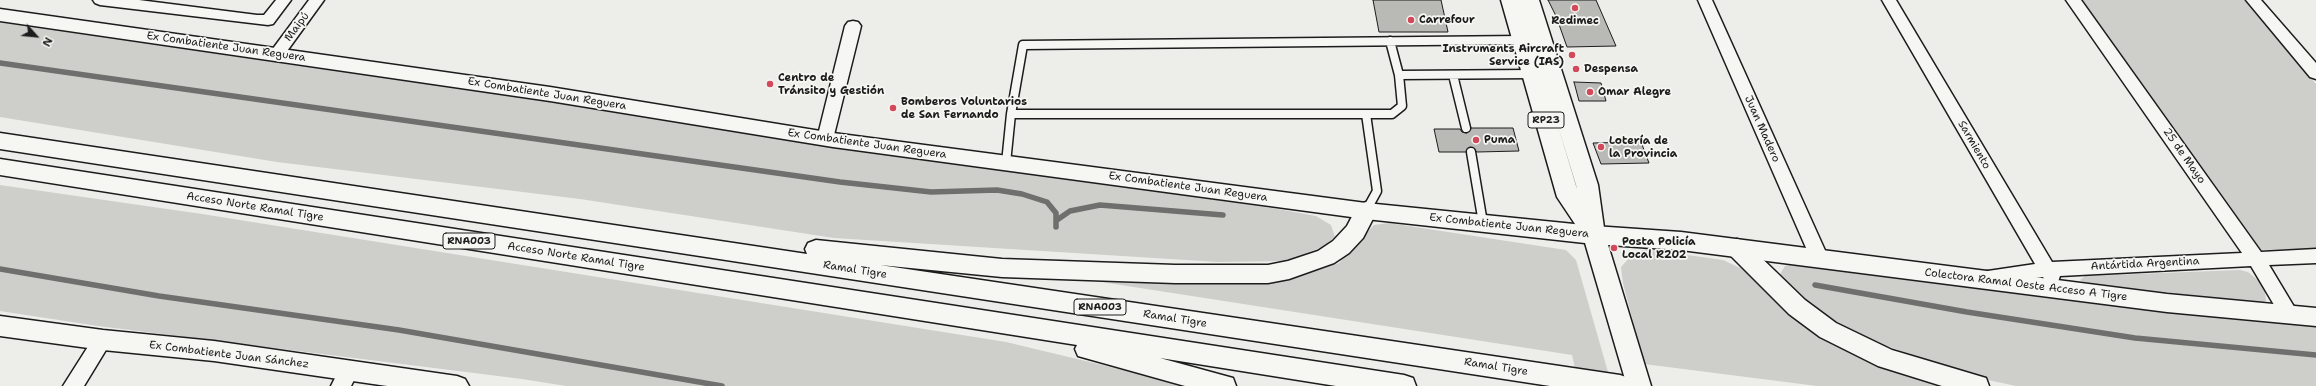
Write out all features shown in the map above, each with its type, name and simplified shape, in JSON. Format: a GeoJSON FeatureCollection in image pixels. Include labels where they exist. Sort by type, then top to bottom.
{"type":"FeatureCollection","features":[{"type":"Feature","properties":{"kind":"main road","name":"RP23"},"geometry":{"type":"LineString","coordinates":[[1511,0],[1568,197],[1594,235]]}},
{"type":"Feature","properties":{"kind":"main road","name":"RP23"},"geometry":{"type":"LineString","coordinates":[[1528,0],[1587,186],[1594,235],[1639,386]]}},
{"type":"Feature","properties":{"kind":"main road","name":"RNA003"},"geometry":{"type":"LineString","coordinates":[[0,141],[636,236]]}},
{"type":"Feature","properties":{"kind":"main road","name":"Acceso Norte Ramal Tigre"},"geometry":{"type":"LineString","coordinates":[[0,167],[938,313]]}},
{"type":"Feature","properties":{"kind":"main road"},"geometry":{"type":"LineString","coordinates":[[636,236],[757,243],[1002,268],[1234,275],[1289,270],[1326,257],[1341,247],[1350,237],[1366,211]]}},
{"type":"Feature","properties":{"kind":"main road","name":"Ramal Tigre"},"geometry":{"type":"LineString","coordinates":[[636,236],[1620,386]]}},
{"type":"Feature","properties":{"kind":"main road"},"geometry":{"type":"LineString","coordinates":[[1737,248],[1797,307],[1828,330],[1860,348],[1887,359],[1977,386]]}},
{"type":"Feature","properties":{"kind":"main road"},"geometry":{"type":"LineString","coordinates":[[938,313],[1088,349],[1224,386]]}},
{"type":"Feature","properties":{"kind":"main road","name":"RNA003"},"geometry":{"type":"LineString","coordinates":[[938,313],[1404,386]]}},
{"type":"Feature","properties":{"kind":"street"},"geometry":{"type":"LineString","coordinates":[[100,0],[257,20],[268,20],[284,0]]}},
{"type":"Feature","properties":{"kind":"street","name":"Maipú"},"geometry":{"type":"LineString","coordinates":[[277,54],[317,0]]}},
{"type":"Feature","properties":{"kind":"street","name":"Juan Madero"},"geometry":{"type":"LineString","coordinates":[[1705,0],[1819,257]]}},
{"type":"Feature","properties":{"kind":"street","name":"Sarmiento"},"geometry":{"type":"LineString","coordinates":[[1889,0],[2060,289]]}},
{"type":"Feature","properties":{"kind":"street","name":"25 de Mayo"},"geometry":{"type":"LineString","coordinates":[[2073,0],[2256,258],[2290,315]]}},
{"type":"Feature","properties":{"kind":"street"},"geometry":{"type":"LineString","coordinates":[[2253,0],[2316,73]]}},
{"type":"Feature","properties":{"kind":"street","name":"Ex Combatiente Juan Reguera"},"geometry":{"type":"LineString","coordinates":[[0,15],[558,96],[825,139],[1366,211],[1594,235],[1737,248]]}},
{"type":"Feature","properties":{"kind":"street"},"geometry":{"type":"LineString","coordinates":[[825,139],[853,26]]}},
{"type":"Feature","properties":{"kind":"street","name":"Colectora Ramal Oeste Acceso A Tigre"},"geometry":{"type":"LineString","coordinates":[[1737,248],[1819,257],[1975,279],[2316,317]]}},
{"type":"Feature","properties":{"kind":"street","name":"Antártida Argentina"},"geometry":{"type":"LineString","coordinates":[[1975,279],[2048,269],[2316,256]]}},
{"type":"Feature","properties":{"kind":"street","name":"Ex Combatiente Juan Sánchez"},"geometry":{"type":"LineString","coordinates":[[0,326],[103,340],[214,351],[345,378],[457,386]]}},
{"type":"Feature","properties":{"kind":"street"},"geometry":{"type":"LineString","coordinates":[[73,386],[103,340]]}},
{"type":"Feature","properties":{"kind":"lane"},"geometry":{"type":"LineString","coordinates":[[1006,163],[1023,46],[1523,40]]}},
{"type":"Feature","properties":{"kind":"lane"},"geometry":{"type":"LineString","coordinates":[[1012,114],[1392,114],[1402,106],[1399,75],[1390,41]]}},
{"type":"Feature","properties":{"kind":"lane"},"geometry":{"type":"LineString","coordinates":[[1399,75],[1533,74]]}},
{"type":"Feature","properties":{"kind":"lane"},"geometry":{"type":"LineString","coordinates":[[1453,75],[1466,128]]}},
{"type":"Feature","properties":{"kind":"lane"},"geometry":{"type":"LineString","coordinates":[[1366,114],[1377,190],[1366,211]]}},
{"type":"Feature","properties":{"kind":"lane"},"geometry":{"type":"LineString","coordinates":[[1471,152],[1483,223]]}},
{"type":"Feature","properties":{"kind":"shaded area"},"geometry":{"type":"Polygon","coordinates":[[[2082,0],[2244,0],[2316,84],[2316,249],[2258,250],[2082,0]]]}},
{"type":"Feature","properties":{"kind":"shaded area"},"geometry":{"type":"Polygon","coordinates":[[[0,19],[1278,209],[1316,216],[1331,225],[1335,237],[1322,247],[1287,261],[1218,262],[834,238],[580,199],[277,162],[0,117],[0,19]]]}},
{"type":"Feature","properties":{"kind":"shaded area"},"geometry":{"type":"Polygon","coordinates":[[[0,185],[202,214],[1006,342],[1190,386],[566,386],[522,379],[98,326],[0,311],[0,185]]]}},
{"type":"Feature","properties":{"kind":"shaded area"},"geometry":{"type":"Polygon","coordinates":[[[1389,223],[1566,250],[1576,260],[1612,386],[1579,386],[1572,355],[1037,272],[1255,279],[1308,273],[1339,263],[1374,225],[1389,223]]]}},
{"type":"Feature","properties":{"kind":"shaded area"},"geometry":{"type":"Polygon","coordinates":[[[1645,249],[1723,260],[1749,272],[1779,301],[1948,386],[1817,386],[1644,364],[1623,283],[1621,267],[1631,256],[1645,249]]]}},
{"type":"Feature","properties":{"kind":"shaded area"},"geometry":{"type":"Polygon","coordinates":[[[1798,262],[2237,319],[2316,325],[2316,386],[2016,386],[1988,380],[1863,338],[1813,311],[1779,276],[1785,266],[1798,262]]]}},
{"type":"Feature","properties":{"kind":"shaded area"},"geometry":{"type":"Polygon","coordinates":[[[2240,270],[2248,272],[2259,281],[2265,292],[2266,301],[2256,305],[2084,283],[2080,280],[2085,276],[2240,270]]]}},
{"type":"Feature","properties":{"kind":"building"},"geometry":{"type":"Polygon","coordinates":[[[1373,0],[1441,0],[1448,32],[1379,32],[1373,0]]]}},
{"type":"Feature","properties":{"kind":"building"},"geometry":{"type":"Polygon","coordinates":[[[1548,0],[1596,0],[1616,46],[1567,47],[1556,16],[1548,0]]]}},
{"type":"Feature","properties":{"kind":"building","name":"Omar Alegre"},"geometry":{"type":"Polygon","coordinates":[[[1574,82],[1601,83],[1606,101],[1579,101],[1574,82]]]}},
{"type":"Feature","properties":{"kind":"building","name":"Puma"},"geometry":{"type":"Polygon","coordinates":[[[1471,128],[1513,128],[1519,151],[1477,152],[1470,147],[1466,152],[1439,152],[1434,129],[1460,129],[1462,132],[1467,133],[1471,128]]]}},
{"type":"Feature","properties":{"kind":"building"},"geometry":{"type":"Polygon","coordinates":[[[1641,142],[1649,163],[1601,164],[1593,143],[1641,142]]]}},
{"type":"Feature","properties":{"kind":"waterway"},"geometry":{"type":"LineString","coordinates":[[0,63],[840,182],[931,192],[997,190],[1022,194],[1047,202],[1056,213],[1056,227]]}},
{"type":"Feature","properties":{"kind":"waterway"},"geometry":{"type":"LineString","coordinates":[[1057,220],[1070,211],[1100,205],[1223,215]]}},
{"type":"Feature","properties":{"kind":"waterway"},"geometry":{"type":"LineString","coordinates":[[0,269],[159,296],[399,330],[722,386]]}},
{"type":"Feature","properties":{"kind":"waterway"},"geometry":{"type":"LineString","coordinates":[[1815,285],[1967,312],[2135,338],[2316,355]]}},
{"type":"Feature","properties":{"kind":"place","name":"Redimec"},"geometry":{"type":"Point","coordinates":[1575,8]}},
{"type":"Feature","properties":{"kind":"place","name":"Carrefour"},"geometry":{"type":"Point","coordinates":[1411,20]}},
{"type":"Feature","properties":{"kind":"place","name":"Instruments Aircraft Service (IAS)"},"geometry":{"type":"Point","coordinates":[1572,55]}},
{"type":"Feature","properties":{"kind":"place","name":"Despensa"},"geometry":{"type":"Point","coordinates":[1576,69]}},
{"type":"Feature","properties":{"kind":"place","name":"Centro de Tránsito y Gestión"},"geometry":{"type":"Point","coordinates":[770,84]}},
{"type":"Feature","properties":{"kind":"place","name":"Omar Alegre"},"geometry":{"type":"Point","coordinates":[1590,92]}},
{"type":"Feature","properties":{"kind":"place","name":"Bomberos Voluntarios de San Fernando"},"geometry":{"type":"Point","coordinates":[893,108]}},
{"type":"Feature","properties":{"kind":"place","name":"Puma"},"geometry":{"type":"Point","coordinates":[1476,140]}},
{"type":"Feature","properties":{"kind":"place","name":"Lotería de la Provincia"},"geometry":{"type":"Point","coordinates":[1601,147]}},
{"type":"Feature","properties":{"kind":"place","name":"Posta Policía Local R202"},"geometry":{"type":"Point","coordinates":[1614,248]}}]}
